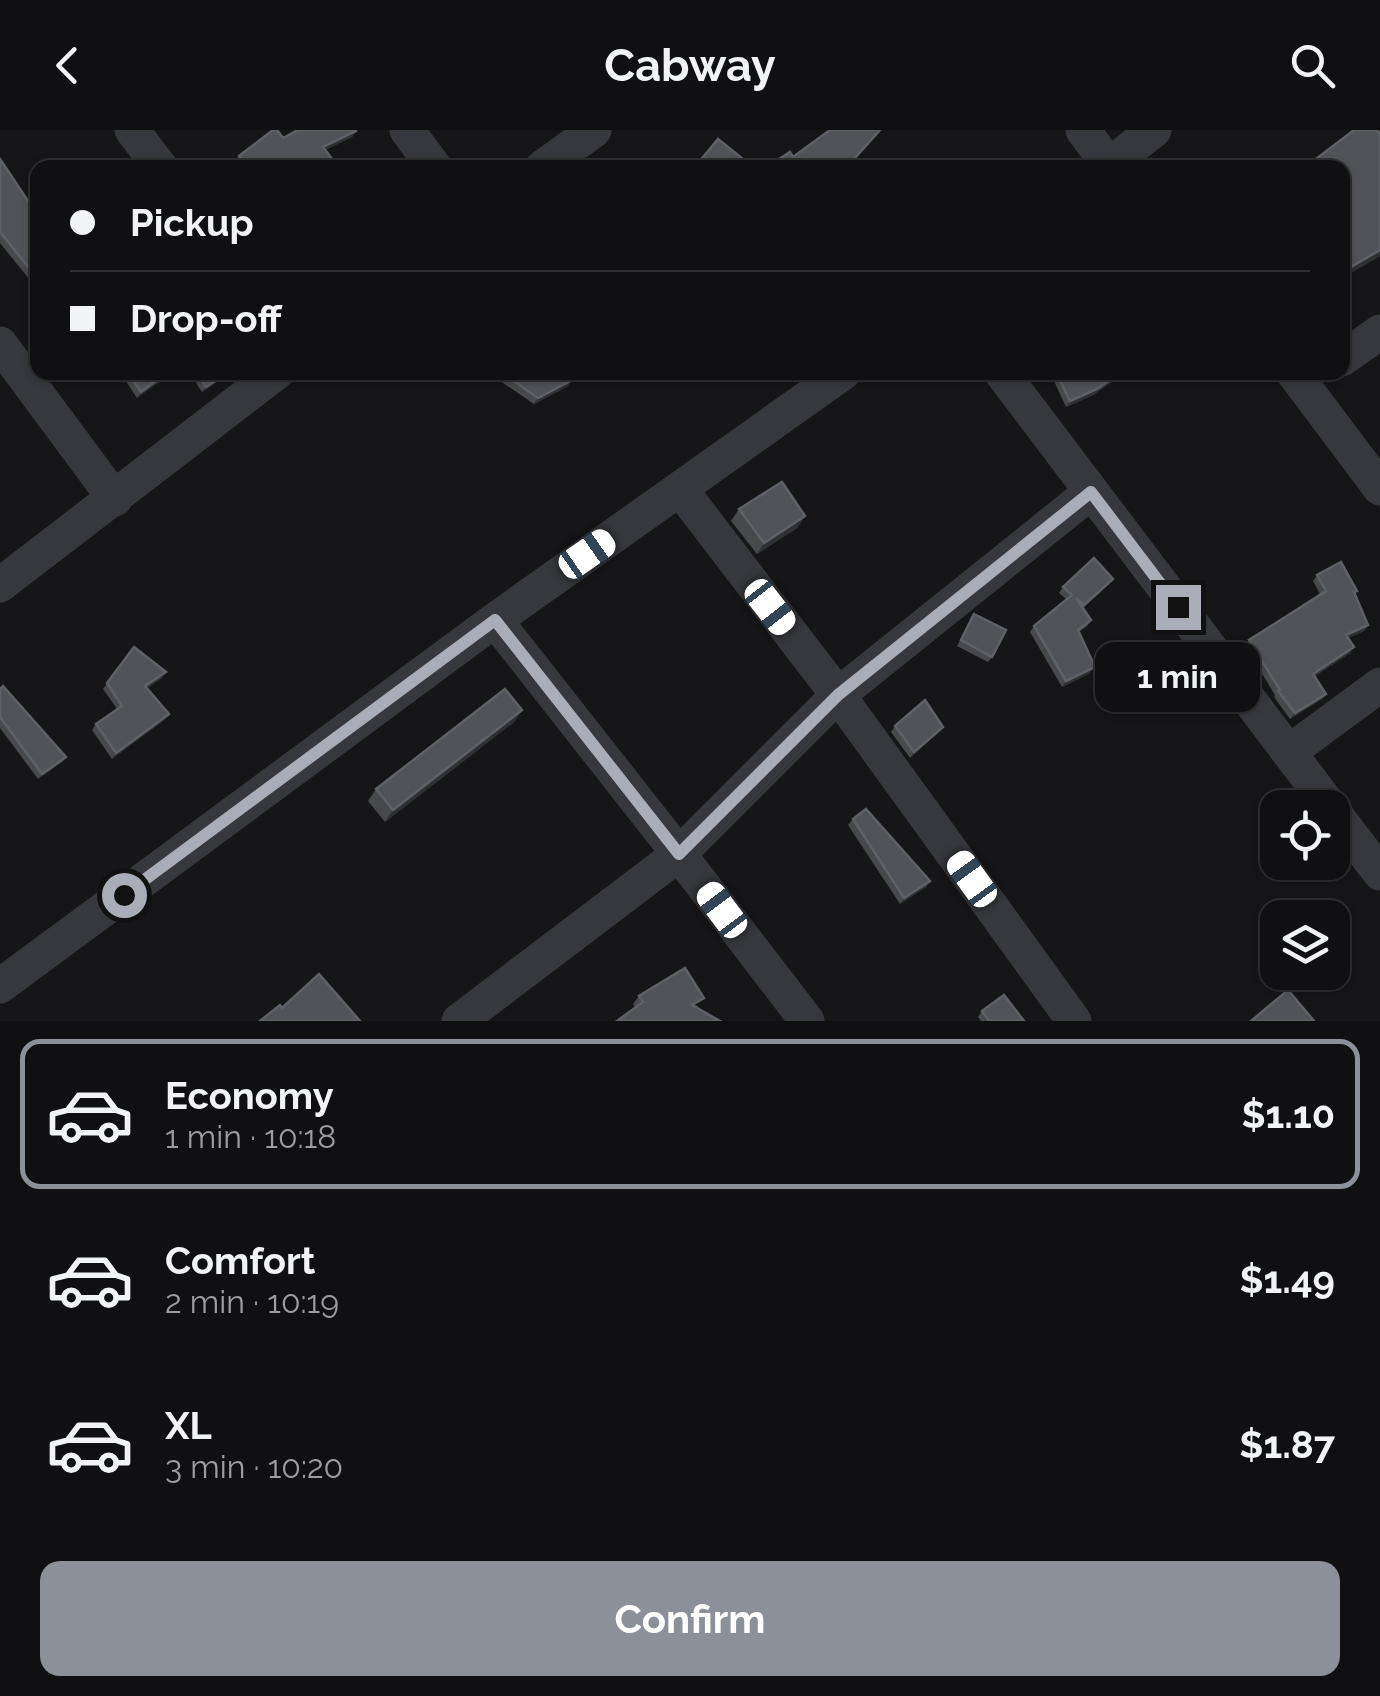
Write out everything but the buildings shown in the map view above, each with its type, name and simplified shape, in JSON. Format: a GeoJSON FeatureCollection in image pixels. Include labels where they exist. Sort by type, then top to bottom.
{"type":"FeatureCollection","features":[{"type":"Feature","properties":{"kind":"street"},"geometry":{"type":"LineString","coordinates":[[132,130],[154,160]]}},
{"type":"Feature","properties":{"kind":"street"},"geometry":{"type":"LineString","coordinates":[[408,130],[429,160]]}},
{"type":"Feature","properties":{"kind":"street"},"geometry":{"type":"LineString","coordinates":[[553,160],[594,130]]}},
{"type":"Feature","properties":{"kind":"street"},"geometry":{"type":"LineString","coordinates":[[1083,130],[1104,160]]}},
{"type":"Feature","properties":{"kind":"street"},"geometry":{"type":"LineString","coordinates":[[1118,160],[1154,130]]}},
{"type":"Feature","properties":{"kind":"street"},"geometry":{"type":"LineString","coordinates":[[1350,353],[1380,332]]}},
{"type":"Feature","properties":{"kind":"street"},"geometry":{"type":"LineString","coordinates":[[0,344],[115,499]]}},
{"type":"Feature","properties":{"kind":"street"},"geometry":{"type":"LineString","coordinates":[[0,585],[267,380]]}},
{"type":"Feature","properties":{"kind":"street"},"geometry":{"type":"LineString","coordinates":[[0,986],[495,620],[833,380]]}},
{"type":"Feature","properties":{"kind":"street"},"geometry":{"type":"LineString","coordinates":[[1007,380],[1317,790]]}},
{"type":"Feature","properties":{"kind":"street"},"geometry":{"type":"LineString","coordinates":[[1309,380],[1380,488]]}},
{"type":"Feature","properties":{"kind":"street"},"geometry":{"type":"LineString","coordinates":[[680,489],[838,695],[1074,1021]]}},
{"type":"Feature","properties":{"kind":"street"},"geometry":{"type":"LineString","coordinates":[[459,1021],[504,1007],[679,854],[838,695],[1091,492]]}},
{"type":"Feature","properties":{"kind":"street"},"geometry":{"type":"LineString","coordinates":[[495,620],[807,1021]]}},
{"type":"Feature","properties":{"kind":"street"},"geometry":{"type":"LineString","coordinates":[[1288,752],[1380,685]]}},
{"type":"Feature","properties":{"kind":"street"},"geometry":{"type":"LineString","coordinates":[[1350,833],[1380,873]]}},
{"type":"Feature","properties":{"kind":"route"},"geometry":{"type":"LineString","coordinates":[[124,895],[495,620],[679,854],[838,695],[1091,492],[1178,607]]}}]}
